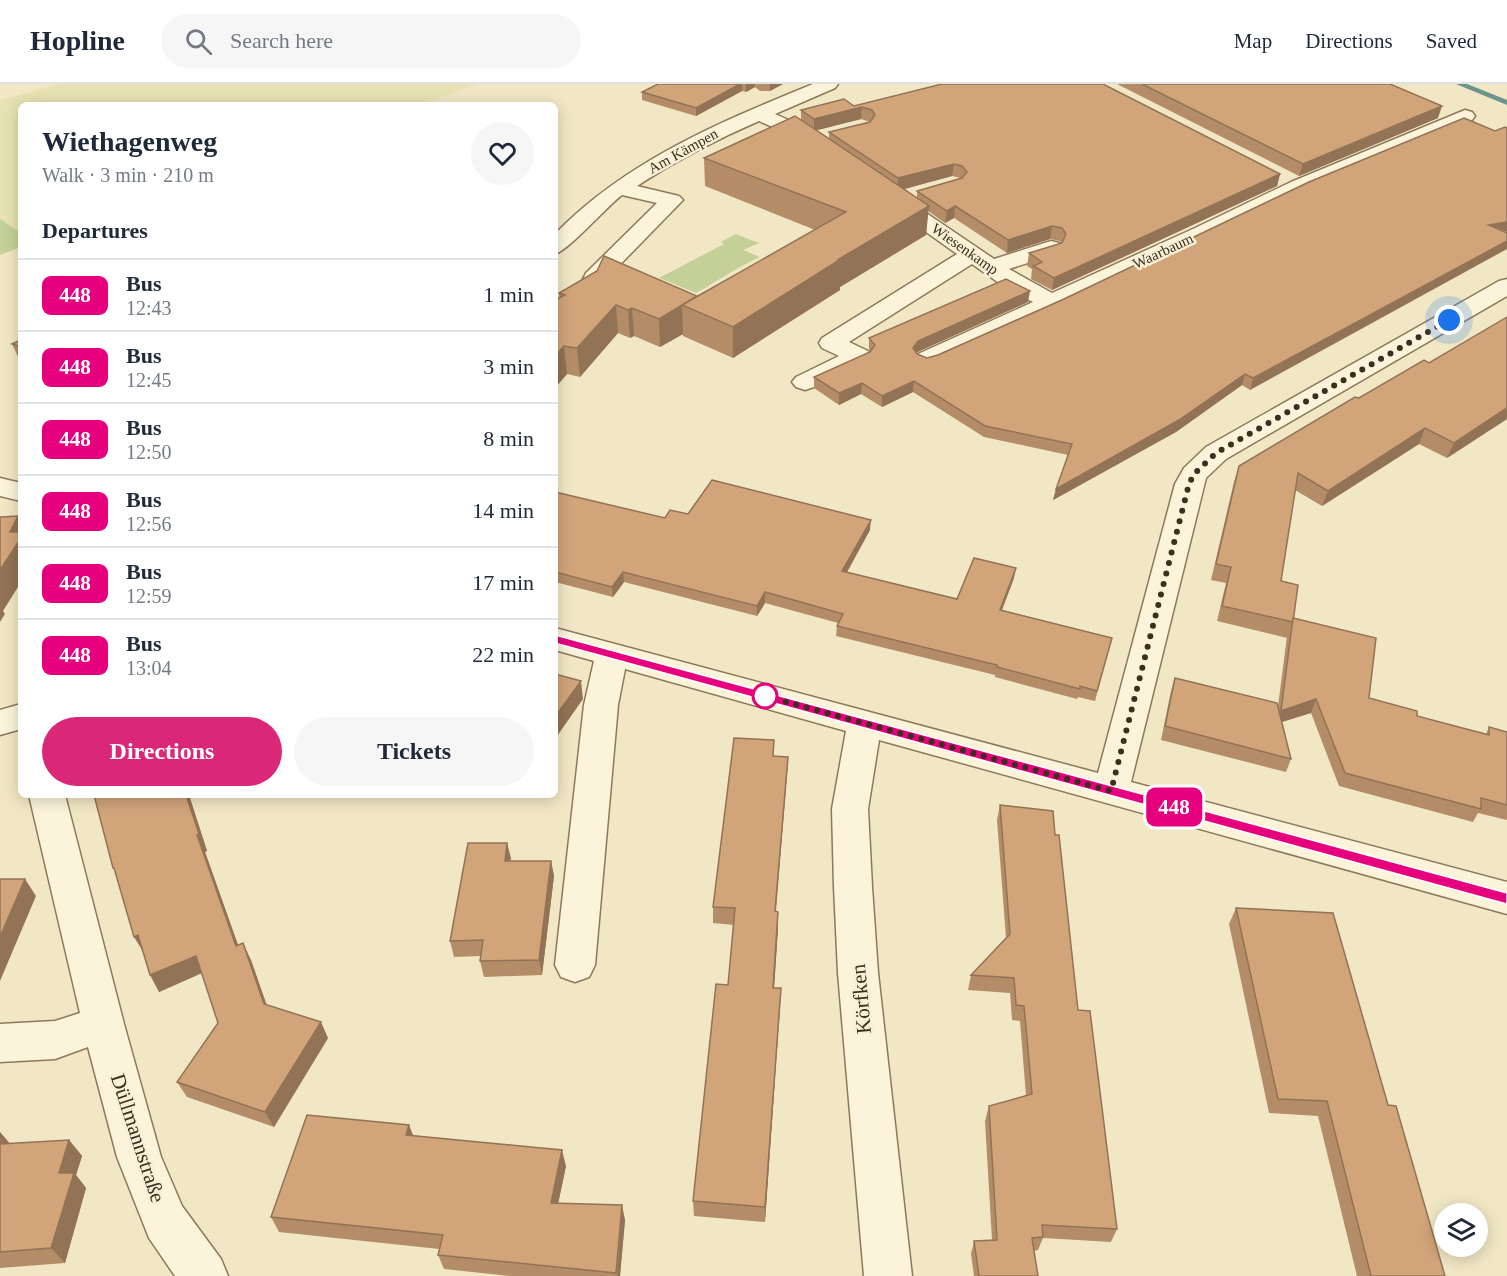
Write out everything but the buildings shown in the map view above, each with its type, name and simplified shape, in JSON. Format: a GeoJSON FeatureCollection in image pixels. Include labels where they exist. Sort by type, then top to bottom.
{"type":"FeatureCollection","features":[{"type":"Feature","properties":{"kind":"street","name":"Am Kämpen"},"geometry":{"type":"LineString","coordinates":[[558,244],[590,211],[618,188],[679,152],[758,113],[829,84]]}},
{"type":"Feature","properties":{"kind":"street"},"geometry":{"type":"LineString","coordinates":[[758,113],[786,126],[835,160]]}},
{"type":"Feature","properties":{"kind":"street","name":"Waarbaum"},"geometry":{"type":"LineString","coordinates":[[927,359],[1053,303],[1298,186],[1465,116]]}},
{"type":"Feature","properties":{"kind":"street"},"geometry":{"type":"LineString","coordinates":[[807,141],[829,136]]}},
{"type":"Feature","properties":{"kind":"street"},"geometry":{"type":"LineString","coordinates":[[1278,176],[1298,186]]}},
{"type":"Feature","properties":{"kind":"street"},"geometry":{"type":"LineString","coordinates":[[558,310],[590,291],[594,278],[672,200],[618,188]]}},
{"type":"Feature","properties":{"kind":"street","name":"Wiesenkamp"},"geometry":{"type":"LineString","coordinates":[[923,192],[886,195],[1017,285],[1053,303]]}},
{"type":"Feature","properties":{"kind":"street"},"geometry":{"type":"LineString","coordinates":[[806,382],[859,356],[831,343],[982,261],[1051,248]]}},
{"type":"Feature","properties":{"kind":"street"},"geometry":{"type":"LineString","coordinates":[[1111,791],[1189,484],[1194,474],[1216,453],[1507,286]]}},
{"type":"Feature","properties":{"kind":"street"},"geometry":{"type":"LineString","coordinates":[[0,487],[18,491]]}},
{"type":"Feature","properties":{"kind":"street"},"geometry":{"type":"LineString","coordinates":[[558,640],[1507,898]]}},
{"type":"Feature","properties":{"kind":"street"},"geometry":{"type":"LineString","coordinates":[[575,965],[601,705],[611,655]]}},
{"type":"Feature","properties":{"kind":"street"},"geometry":{"type":"LineString","coordinates":[[0,723],[18,717]]}},
{"type":"Feature","properties":{"kind":"street","name":"Körfken"},"geometry":{"type":"LineString","coordinates":[[864,723],[850,809],[853,887],[858,973],[888,1276]]}},
{"type":"Feature","properties":{"kind":"street","name":"Düllmannstraße"},"geometry":{"type":"LineString","coordinates":[[48,798],[103,1024],[139,1157],[165,1222],[204,1276]]}},
{"type":"Feature","properties":{"kind":"street"},"geometry":{"type":"LineString","coordinates":[[0,1043],[55,1040],[103,1024]]}},
{"type":"Feature","properties":{"kind":"shaded area"},"geometry":{"type":"Polygon","coordinates":[[[59,84],[479,84],[427,102],[18,102],[18,231],[0,219],[0,100],[59,84]]]}},
{"type":"Feature","properties":{"kind":"green space"},"geometry":{"type":"Polygon","coordinates":[[[0,219],[18,231],[18,248],[0,255],[0,219]]]}},
{"type":"Feature","properties":{"kind":"green space"},"geometry":{"type":"Polygon","coordinates":[[[736,234],[759,243],[743,250],[760,257],[696,293],[659,278],[724,244],[721,242],[736,234]]]}},
{"type":"Feature","properties":{"kind":"waterway"},"geometry":{"type":"LineString","coordinates":[[1460,84],[1507,103]]}},
{"type":"Feature","properties":{"kind":"bus line","name":"448"},"geometry":{"type":"LineString","coordinates":[[558,640],[1507,898]]}},
{"type":"Feature","properties":{"kind":"route"},"geometry":{"type":"LineString","coordinates":[[765,696],[1111,791],[1189,484],[1194,474],[1216,453],[1449,320]]}}]}
